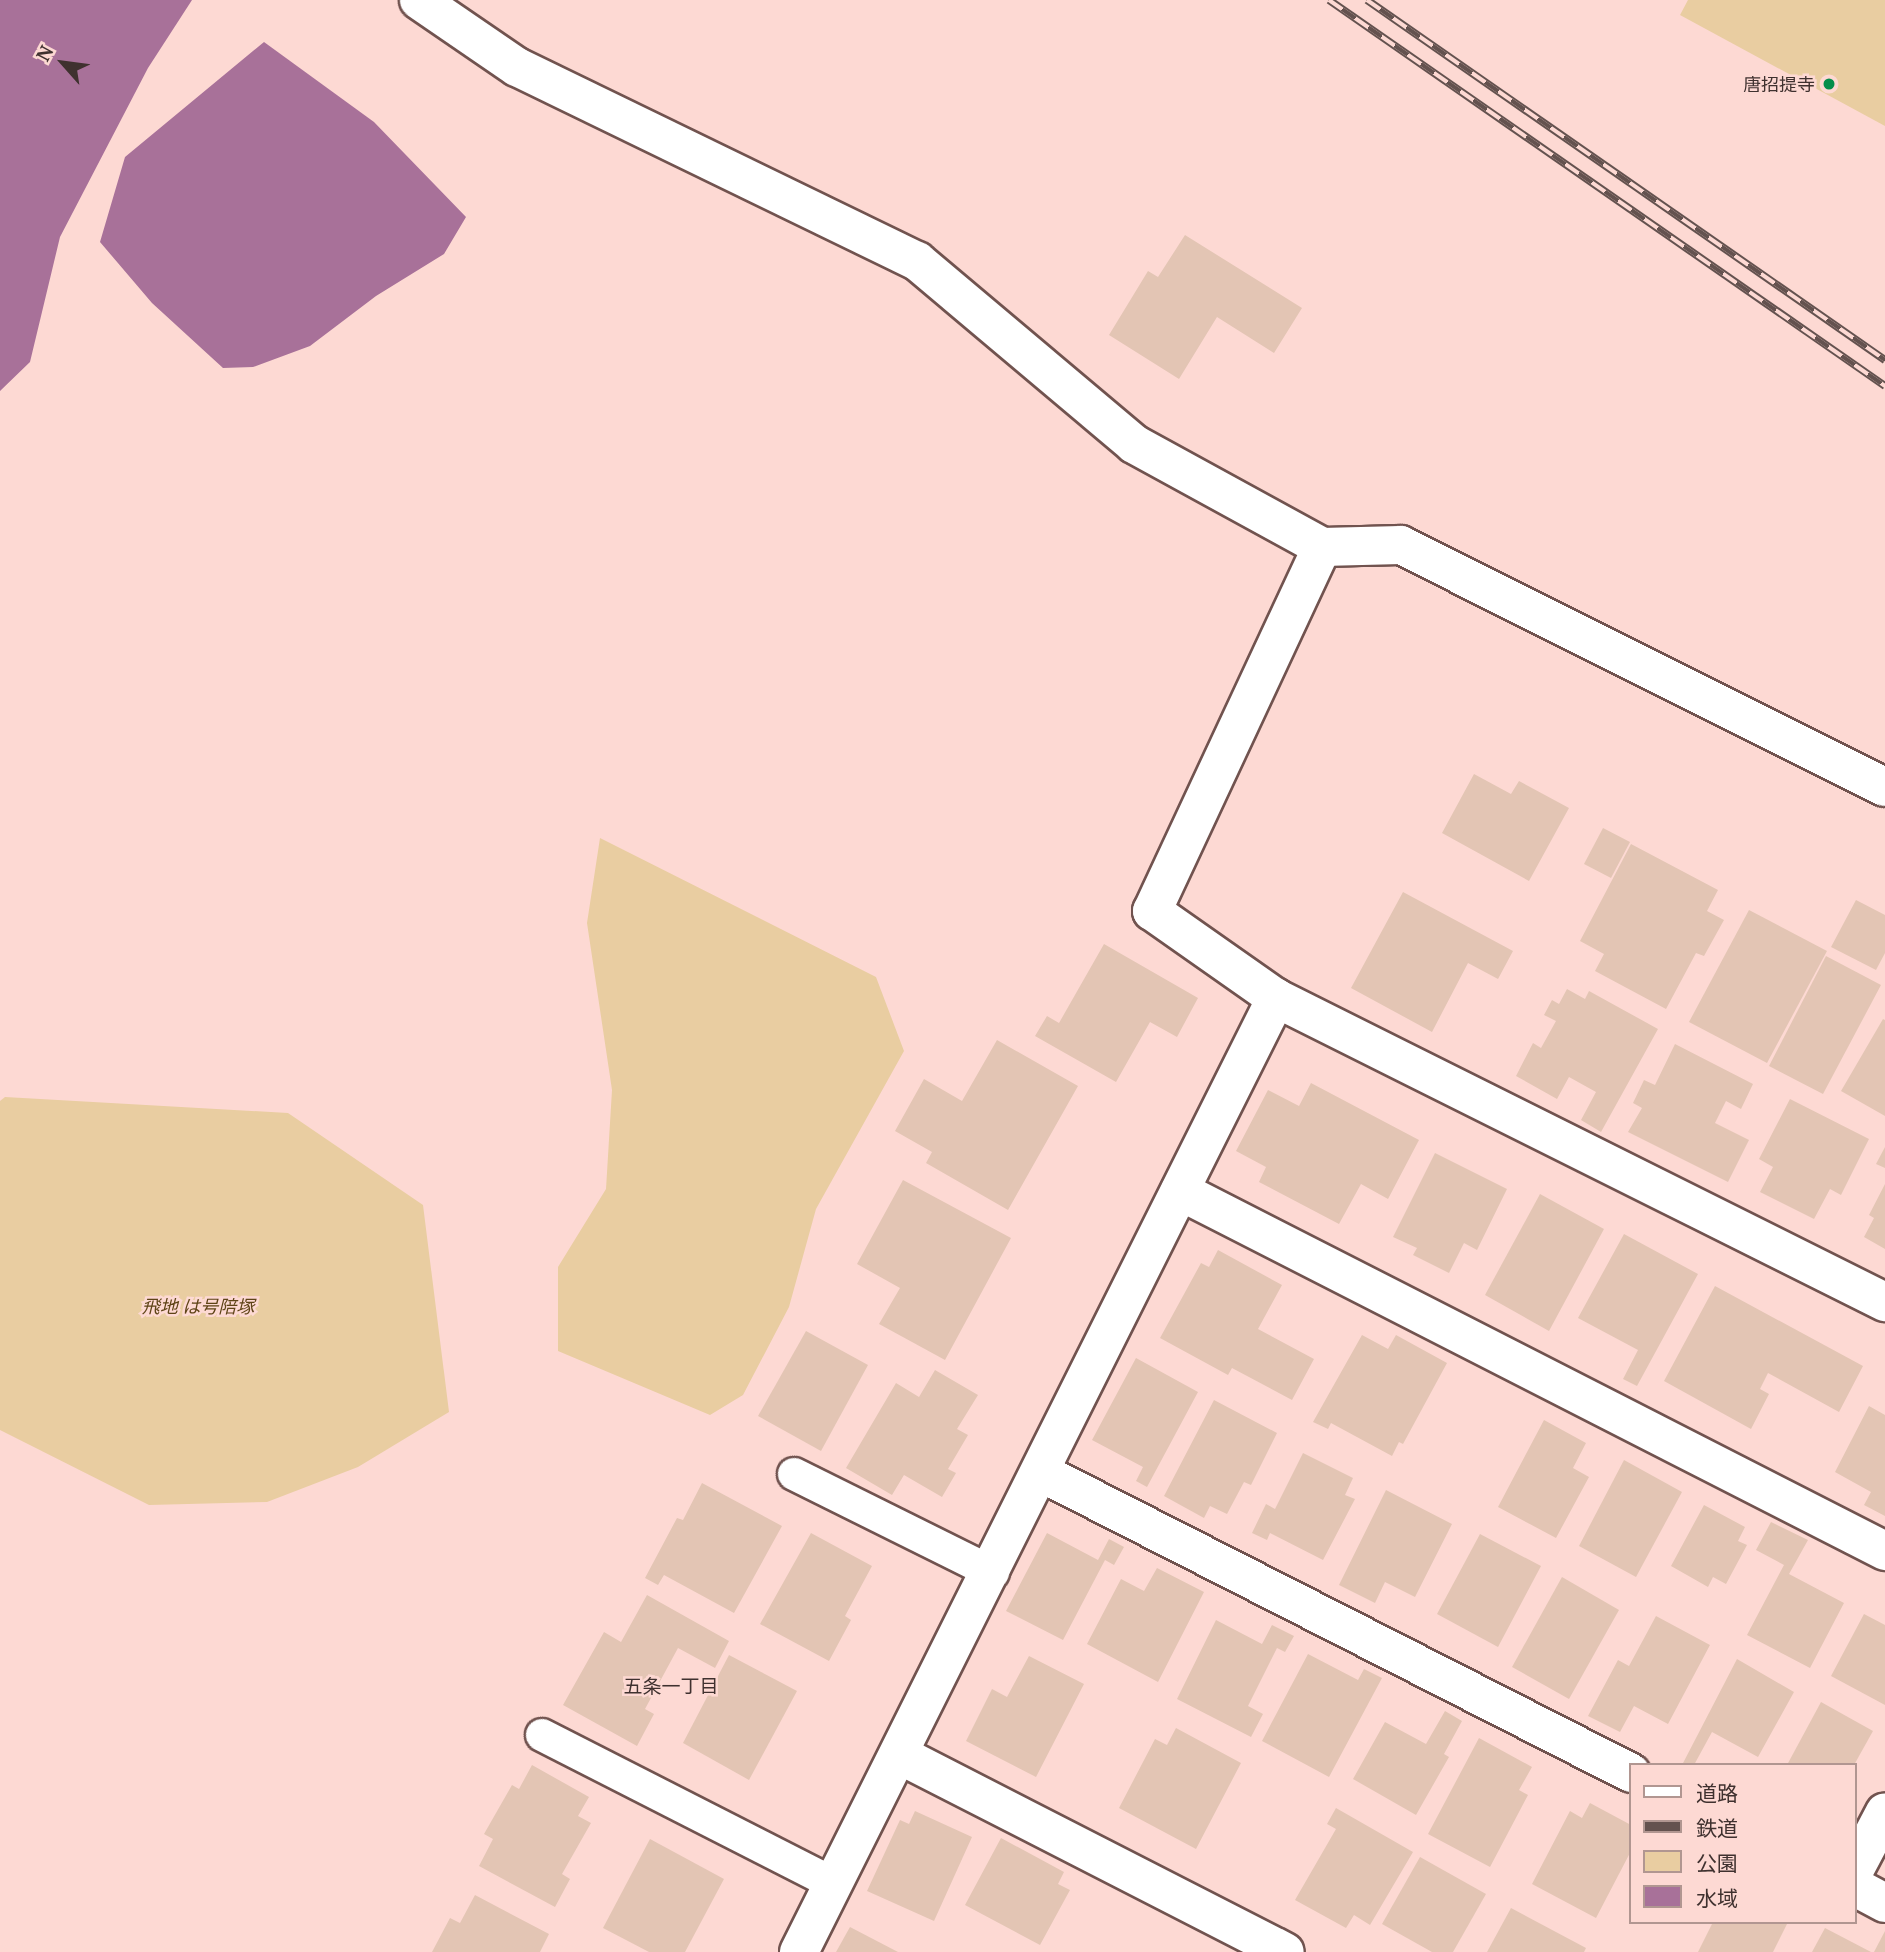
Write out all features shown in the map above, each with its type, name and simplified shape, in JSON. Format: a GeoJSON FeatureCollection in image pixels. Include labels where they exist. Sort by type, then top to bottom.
{"type":"FeatureCollection","features":[{"type":"Feature","properties":{"kind":"street"},"geometry":{"type":"LineString","coordinates":[[419,0],[517,68],[917,261],[1134,444],[1322,547],[1401,545],[1885,787]]}},
{"type":"Feature","properties":{"kind":"street"},"geometry":{"type":"LineString","coordinates":[[1322,547],[1153,911],[1276,998],[1885,1302]]}},
{"type":"Feature","properties":{"kind":"street"},"geometry":{"type":"LineString","coordinates":[[799,1952],[993,1573],[1276,998]]}},
{"type":"Feature","properties":{"kind":"street"},"geometry":{"type":"LineString","coordinates":[[1181,1191],[1885,1551]]}},
{"type":"Feature","properties":{"kind":"street"},"geometry":{"type":"LineString","coordinates":[[1042,1473],[1630,1772]]}},
{"type":"Feature","properties":{"kind":"street"},"geometry":{"type":"LineString","coordinates":[[900,1755],[1285,1952]]}},
{"type":"Feature","properties":{"kind":"street"},"geometry":{"type":"LineString","coordinates":[[1857,1865],[1885,1812]]}},
{"type":"Feature","properties":{"kind":"street"},"geometry":{"type":"LineString","coordinates":[[1857,1889],[1885,1903]]}},
{"type":"Feature","properties":{"kind":"lane"},"geometry":{"type":"LineString","coordinates":[[794,1474],[993,1573]]}},
{"type":"Feature","properties":{"kind":"lane"},"geometry":{"type":"LineString","coordinates":[[542,1735],[834,1884]]}},
{"type":"Feature","properties":{"kind":"green space","name":"唐招提寺"},"geometry":{"type":"Polygon","coordinates":[[[1688,0],[1885,0],[1885,126],[1680,15],[1688,0]]]}},
{"type":"Feature","properties":{"kind":"green space"},"geometry":{"type":"Polygon","coordinates":[[[600,838],[876,977],[904,1051],[816,1209],[789,1307],[743,1395],[710,1415],[558,1351],[558,1267],[606,1189],[612,1090],[587,923],[600,838]]]}},
{"type":"Feature","properties":{"kind":"green space","name":"飛地 は号陪塚"},"geometry":{"type":"Polygon","coordinates":[[[5,1097],[288,1113],[423,1205],[449,1412],[358,1467],[267,1502],[149,1505],[0,1430],[0,1101],[5,1097]]]}},
{"type":"Feature","properties":{"kind":"water"},"geometry":{"type":"Polygon","coordinates":[[[0,0],[192,0],[148,68],[60,237],[30,362],[0,391],[0,0]]]}},
{"type":"Feature","properties":{"kind":"water"},"geometry":{"type":"Polygon","coordinates":[[[264,42],[374,122],[466,217],[444,254],[376,296],[310,346],[253,367],[223,368],[152,303],[100,242],[125,157],[264,42]]]}},
{"type":"Feature","properties":{"kind":"building"},"geometry":{"type":"Polygon","coordinates":[[[1185,235],[1302,308],[1274,353],[1217,317],[1179,379],[1109,335],[1148,271],[1158,277],[1185,235]]]}},
{"type":"Feature","properties":{"kind":"building"},"geometry":{"type":"Polygon","coordinates":[[[1474,774],[1511,794],[1519,781],[1569,808],[1529,881],[1442,833],[1474,774]]]}},
{"type":"Feature","properties":{"kind":"building"},"geometry":{"type":"Polygon","coordinates":[[[1603,828],[1630,842],[1611,878],[1584,864],[1603,828]]]}},
{"type":"Feature","properties":{"kind":"building"},"geometry":{"type":"Polygon","coordinates":[[[1631,844],[1718,890],[1707,911],[1724,920],[1704,956],[1696,953],[1666,1009],[1595,971],[1604,954],[1580,941],[1631,844]]]}},
{"type":"Feature","properties":{"kind":"building"},"geometry":{"type":"Polygon","coordinates":[[[1403,892],[1513,951],[1498,979],[1468,963],[1432,1032],[1351,988],[1403,892]]]}},
{"type":"Feature","properties":{"kind":"building"},"geometry":{"type":"Polygon","coordinates":[[[1856,900],[1885,915],[1885,953],[1876,970],[1831,947],[1856,900]]]}},
{"type":"Feature","properties":{"kind":"building"},"geometry":{"type":"Polygon","coordinates":[[[1749,910],[1827,951],[1767,1063],[1689,1022],[1749,910]]]}},
{"type":"Feature","properties":{"kind":"building"},"geometry":{"type":"Polygon","coordinates":[[[1104,944],[1198,998],[1177,1037],[1150,1022],[1116,1082],[1035,1036],[1047,1016],[1059,1023],[1104,944]]]}},
{"type":"Feature","properties":{"kind":"building"},"geometry":{"type":"Polygon","coordinates":[[[1826,956],[1881,985],[1823,1094],[1769,1066],[1826,956]]]}},
{"type":"Feature","properties":{"kind":"building"},"geometry":{"type":"Polygon","coordinates":[[[1567,989],[1585,999],[1589,991],[1658,1029],[1601,1132],[1581,1120],[1596,1092],[1569,1077],[1557,1099],[1516,1076],[1533,1043],[1541,1048],[1556,1021],[1544,1015],[1552,1000],[1559,1004],[1567,989]]]}},
{"type":"Feature","properties":{"kind":"building"},"geometry":{"type":"Polygon","coordinates":[[[1883,1019],[1885,1020],[1885,1116],[1841,1091],[1883,1019]]]}},
{"type":"Feature","properties":{"kind":"building"},"geometry":{"type":"Polygon","coordinates":[[[997,1040],[1078,1086],[1008,1210],[926,1163],[932,1152],[895,1131],[924,1079],[962,1101],[997,1040]]]}},
{"type":"Feature","properties":{"kind":"building"},"geometry":{"type":"Polygon","coordinates":[[[1675,1044],[1753,1084],[1741,1109],[1726,1101],[1715,1123],[1749,1140],[1728,1182],[1628,1132],[1642,1108],[1633,1103],[1644,1080],[1655,1085],[1675,1044]]]}},
{"type":"Feature","properties":{"kind":"building"},"geometry":{"type":"Polygon","coordinates":[[[1311,1083],[1419,1140],[1388,1199],[1361,1184],[1339,1224],[1259,1182],[1266,1167],[1236,1151],[1268,1090],[1299,1106],[1311,1083]]]}},
{"type":"Feature","properties":{"kind":"building"},"geometry":{"type":"Polygon","coordinates":[[[1790,1099],[1869,1139],[1841,1195],[1830,1189],[1814,1219],[1760,1192],[1773,1167],[1759,1159],[1790,1099]]]}},
{"type":"Feature","properties":{"kind":"building"},"geometry":{"type":"Polygon","coordinates":[[[1885,1147],[1885,1168],[1876,1164],[1885,1147]]]}},
{"type":"Feature","properties":{"kind":"building"},"geometry":{"type":"Polygon","coordinates":[[[1435,1153],[1507,1189],[1477,1250],[1464,1243],[1449,1273],[1413,1255],[1417,1248],[1393,1237],[1435,1153]]]}},
{"type":"Feature","properties":{"kind":"building"},"geometry":{"type":"Polygon","coordinates":[[[903,1180],[1011,1238],[945,1360],[879,1324],[900,1288],[857,1264],[903,1180]]]}},
{"type":"Feature","properties":{"kind":"building"},"geometry":{"type":"Polygon","coordinates":[[[1885,1184],[1885,1249],[1864,1237],[1874,1218],[1869,1215],[1885,1184]]]}},
{"type":"Feature","properties":{"kind":"building"},"geometry":{"type":"Polygon","coordinates":[[[1540,1194],[1604,1229],[1549,1331],[1485,1295],[1540,1194]]]}},
{"type":"Feature","properties":{"kind":"building"},"geometry":{"type":"Polygon","coordinates":[[[1624,1234],[1698,1274],[1637,1386],[1623,1379],[1638,1350],[1578,1318],[1624,1234]]]}},
{"type":"Feature","properties":{"kind":"building"},"geometry":{"type":"Polygon","coordinates":[[[1218,1250],[1282,1285],[1258,1329],[1314,1359],[1292,1400],[1232,1368],[1228,1375],[1160,1338],[1201,1263],[1209,1267],[1218,1250]]]}},
{"type":"Feature","properties":{"kind":"building"},"geometry":{"type":"Polygon","coordinates":[[[1715,1286],[1863,1366],[1839,1412],[1768,1373],[1760,1389],[1769,1394],[1751,1429],[1664,1381],[1715,1286]]]}},
{"type":"Feature","properties":{"kind":"building"},"geometry":{"type":"Polygon","coordinates":[[[806,1331],[868,1365],[821,1451],[758,1416],[806,1331]]]}},
{"type":"Feature","properties":{"kind":"building"},"geometry":{"type":"Polygon","coordinates":[[[1362,1335],[1388,1349],[1396,1335],[1447,1363],[1403,1444],[1399,1442],[1392,1456],[1331,1423],[1328,1429],[1313,1422],[1362,1335]]]}},
{"type":"Feature","properties":{"kind":"building"},"geometry":{"type":"Polygon","coordinates":[[[1136,1358],[1198,1392],[1147,1487],[1136,1481],[1143,1467],[1092,1440],[1136,1358]]]}},
{"type":"Feature","properties":{"kind":"building"},"geometry":{"type":"Polygon","coordinates":[[[935,1370],[978,1395],[957,1429],[968,1435],[948,1469],[956,1473],[942,1497],[904,1475],[892,1495],[846,1468],[896,1383],[919,1397],[935,1370]]]}},
{"type":"Feature","properties":{"kind":"building"},"geometry":{"type":"Polygon","coordinates":[[[1214,1400],[1277,1433],[1251,1485],[1244,1482],[1227,1514],[1210,1506],[1204,1518],[1164,1496],[1214,1400]]]}},
{"type":"Feature","properties":{"kind":"building"},"geometry":{"type":"Polygon","coordinates":[[[1869,1406],[1885,1415],[1885,1516],[1864,1505],[1871,1492],[1835,1472],[1869,1406]]]}},
{"type":"Feature","properties":{"kind":"building"},"geometry":{"type":"Polygon","coordinates":[[[1544,1420],[1586,1443],[1573,1468],[1589,1477],[1556,1538],[1498,1507],[1544,1420]]]}},
{"type":"Feature","properties":{"kind":"building"},"geometry":{"type":"Polygon","coordinates":[[[1303,1453],[1353,1478],[1345,1495],[1355,1499],[1323,1560],[1270,1533],[1267,1540],[1252,1533],[1266,1504],[1275,1509],[1303,1453]]]}},
{"type":"Feature","properties":{"kind":"building"},"geometry":{"type":"Polygon","coordinates":[[[1624,1460],[1682,1492],[1636,1577],[1579,1546],[1624,1460]]]}},
{"type":"Feature","properties":{"kind":"building"},"geometry":{"type":"Polygon","coordinates":[[[702,1483],[782,1526],[734,1613],[664,1575],[658,1585],[645,1578],[677,1518],[683,1520],[702,1483]]]}},
{"type":"Feature","properties":{"kind":"building"},"geometry":{"type":"Polygon","coordinates":[[[1386,1490],[1452,1524],[1415,1597],[1385,1582],[1375,1603],[1339,1585],[1386,1490]]]}},
{"type":"Feature","properties":{"kind":"building"},"geometry":{"type":"Polygon","coordinates":[[[1704,1505],[1745,1527],[1738,1541],[1747,1545],[1726,1584],[1713,1577],[1708,1587],[1671,1566],[1704,1505]]]}},
{"type":"Feature","properties":{"kind":"building"},"geometry":{"type":"Polygon","coordinates":[[[1771,1522],[1808,1540],[1789,1574],[1844,1603],[1810,1668],[1747,1635],[1784,1565],[1756,1550],[1771,1522]]]}},
{"type":"Feature","properties":{"kind":"building"},"geometry":{"type":"Polygon","coordinates":[[[811,1533],[872,1566],[845,1616],[851,1620],[829,1661],[760,1624],[811,1533]]]}},
{"type":"Feature","properties":{"kind":"building"},"geometry":{"type":"Polygon","coordinates":[[[1047,1533],[1098,1560],[1109,1539],[1124,1547],[1114,1565],[1105,1560],[1063,1640],[1006,1611],[1047,1533]]]}},
{"type":"Feature","properties":{"kind":"building"},"geometry":{"type":"Polygon","coordinates":[[[1480,1534],[1541,1566],[1498,1647],[1437,1614],[1480,1534]]]}},
{"type":"Feature","properties":{"kind":"building"},"geometry":{"type":"Polygon","coordinates":[[[1157,1568],[1204,1592],[1158,1682],[1087,1644],[1121,1579],[1144,1591],[1157,1568]]]}},
{"type":"Feature","properties":{"kind":"building"},"geometry":{"type":"Polygon","coordinates":[[[1562,1577],[1619,1610],[1569,1699],[1512,1667],[1562,1577]]]}},
{"type":"Feature","properties":{"kind":"building"},"geometry":{"type":"Polygon","coordinates":[[[647,1595],[729,1641],[715,1668],[678,1648],[645,1709],[654,1714],[637,1746],[563,1705],[604,1632],[621,1642],[647,1595]]]}},
{"type":"Feature","properties":{"kind":"building"},"geometry":{"type":"Polygon","coordinates":[[[1864,1614],[1885,1625],[1885,1705],[1831,1676],[1864,1614]]]}},
{"type":"Feature","properties":{"kind":"building"},"geometry":{"type":"Polygon","coordinates":[[[1656,1616],[1710,1645],[1668,1724],[1634,1706],[1620,1732],[1588,1716],[1618,1660],[1629,1666],[1656,1616]]]}},
{"type":"Feature","properties":{"kind":"building"},"geometry":{"type":"Polygon","coordinates":[[[1216,1620],[1262,1644],[1272,1625],[1294,1636],[1285,1652],[1277,1648],[1248,1706],[1263,1714],[1251,1737],[1177,1699],[1216,1620]]]}},
{"type":"Feature","properties":{"kind":"building"},"geometry":{"type":"Polygon","coordinates":[[[1308,1654],[1358,1680],[1364,1669],[1382,1678],[1329,1777],[1262,1741],[1308,1654]]]}},
{"type":"Feature","properties":{"kind":"building"},"geometry":{"type":"Polygon","coordinates":[[[729,1655],[797,1691],[749,1780],[683,1743],[729,1655]]]}},
{"type":"Feature","properties":{"kind":"building"},"geometry":{"type":"Polygon","coordinates":[[[1029,1656],[1084,1684],[1036,1777],[966,1741],[992,1689],[1007,1697],[1029,1656]]]}},
{"type":"Feature","properties":{"kind":"building"},"geometry":{"type":"Polygon","coordinates":[[[1737,1659],[1794,1692],[1758,1757],[1712,1732],[1695,1763],[1683,1763],[1737,1659]]]}},
{"type":"Feature","properties":{"kind":"building"},"geometry":{"type":"Polygon","coordinates":[[[1821,1702],[1873,1731],[1855,1763],[1788,1763],[1821,1702]]]}},
{"type":"Feature","properties":{"kind":"building"},"geometry":{"type":"Polygon","coordinates":[[[1445,1711],[1462,1721],[1444,1754],[1449,1757],[1416,1815],[1353,1779],[1385,1722],[1426,1744],[1445,1711]]]}},
{"type":"Feature","properties":{"kind":"building"},"geometry":{"type":"Polygon","coordinates":[[[1176,1728],[1241,1763],[1196,1849],[1119,1808],[1155,1739],[1167,1745],[1176,1728]]]}},
{"type":"Feature","properties":{"kind":"building"},"geometry":{"type":"Polygon","coordinates":[[[1479,1738],[1532,1767],[1519,1790],[1528,1795],[1490,1867],[1428,1834],[1479,1738]]]}},
{"type":"Feature","properties":{"kind":"building"},"geometry":{"type":"Polygon","coordinates":[[[532,1765],[589,1797],[578,1816],[591,1823],[562,1874],[570,1879],[555,1907],[479,1866],[493,1839],[484,1834],[512,1785],[519,1789],[532,1765]]]}},
{"type":"Feature","properties":{"kind":"building"},"geometry":{"type":"Polygon","coordinates":[[[1590,1803],[1630,1824],[1630,1853],[1596,1918],[1532,1884],[1570,1811],[1582,1818],[1590,1803]]]}},
{"type":"Feature","properties":{"kind":"building"},"geometry":{"type":"Polygon","coordinates":[[[1336,1808],[1413,1852],[1370,1925],[1354,1915],[1346,1928],[1295,1900],[1336,1829],[1327,1824],[1336,1808]]]}},
{"type":"Feature","properties":{"kind":"building"},"geometry":{"type":"Polygon","coordinates":[[[915,1811],[972,1837],[934,1921],[867,1891],[900,1820],[909,1824],[915,1811]]]}},
{"type":"Feature","properties":{"kind":"building"},"geometry":{"type":"Polygon","coordinates":[[[1001,1838],[1064,1872],[1058,1884],[1070,1890],[1040,1945],[965,1905],[1001,1838]]]}},
{"type":"Feature","properties":{"kind":"building"},"geometry":{"type":"Polygon","coordinates":[[[650,1839],[724,1879],[685,1952],[649,1952],[603,1928],[650,1839]]]}},
{"type":"Feature","properties":{"kind":"building"},"geometry":{"type":"Polygon","coordinates":[[[1420,1857],[1486,1894],[1453,1952],[1432,1952],[1382,1924],[1420,1857]]]}},
{"type":"Feature","properties":{"kind":"building"},"geometry":{"type":"Polygon","coordinates":[[[475,1895],[549,1934],[540,1952],[432,1952],[450,1918],[460,1923],[475,1895]]]}},
{"type":"Feature","properties":{"kind":"building"},"geometry":{"type":"Polygon","coordinates":[[[1511,1908],[1586,1948],[1584,1952],[1487,1952],[1511,1908]]]}},
{"type":"Feature","properties":{"kind":"building"},"geometry":{"type":"Polygon","coordinates":[[[1712,1924],[1787,1924],[1773,1952],[1698,1952],[1712,1924]]]}},
{"type":"Feature","properties":{"kind":"building"},"geometry":{"type":"Polygon","coordinates":[[[850,1927],[898,1952],[836,1952],[850,1927]]]}},
{"type":"Feature","properties":{"kind":"building"},"geometry":{"type":"Polygon","coordinates":[[[1825,1928],[1871,1952],[1812,1952],[1825,1928]]]}},
{"type":"Feature","properties":{"kind":"building"},"geometry":{"type":"Polygon","coordinates":[[[1885,1931],[1885,1952],[1874,1952],[1885,1931]]]}},
{"type":"Feature","properties":{"kind":"railway"},"geometry":{"type":"LineString","coordinates":[[1329,0],[1885,386]]}},
{"type":"Feature","properties":{"kind":"railway"},"geometry":{"type":"LineString","coordinates":[[1367,0],[1885,360]]}},
{"type":"Feature","properties":{"kind":"place","name":"唐招提寺"},"geometry":{"type":"Point","coordinates":[1829,84]}},
{"type":"Feature","properties":{"kind":"district","name":"五条一丁目"},"geometry":{"type":"Point","coordinates":[671,1686]}}]}
